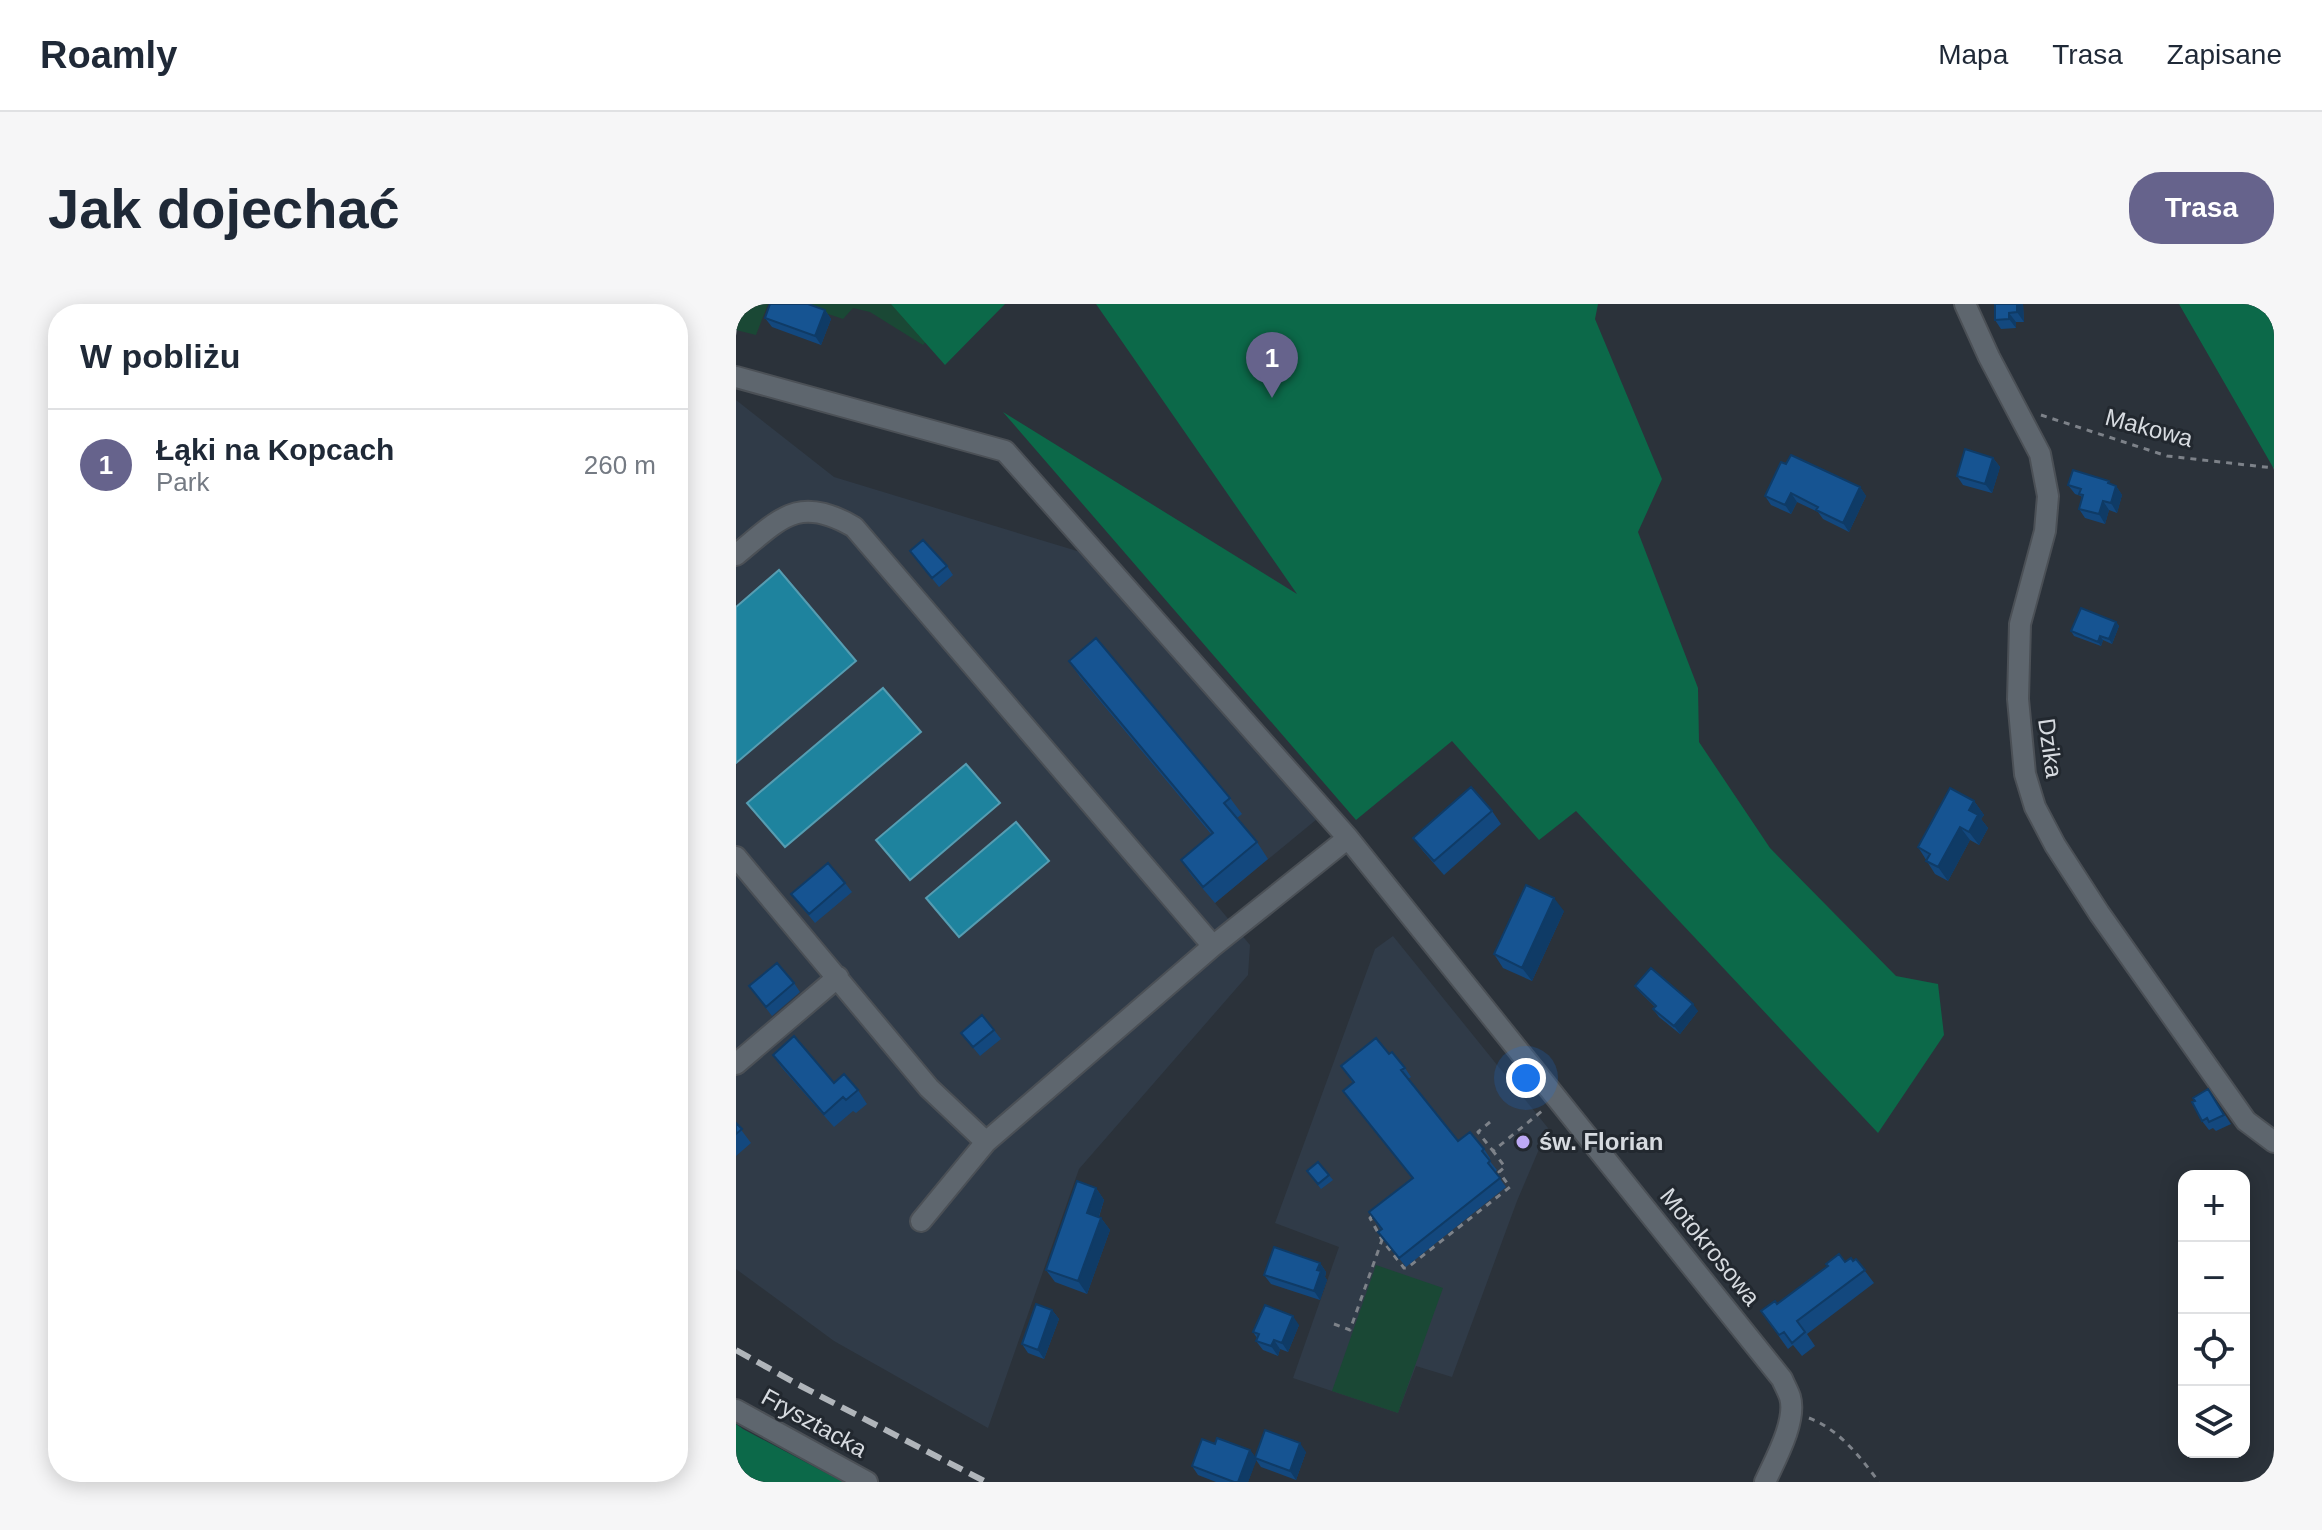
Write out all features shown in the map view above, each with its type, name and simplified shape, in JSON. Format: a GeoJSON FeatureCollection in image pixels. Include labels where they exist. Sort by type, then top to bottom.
{"type":"FeatureCollection","features":[{"type":"Feature","properties":{"kind":"street","name":"Dzika"},"geometry":{"type":"LineString","coordinates":[[1965,304],[2040,454],[2048,496],[2045,531],[2020,624],[2018,699],[2025,774],[2035,807],[2055,845],[2099,913],[2246,1121],[2274,1142]]}},
{"type":"Feature","properties":{"kind":"street","name":"Motokrosowa"},"geometry":{"type":"LineString","coordinates":[[736,377],[1005,451],[1348,838],[1782,1379],[1791,1398],[1791,1415]]}},
{"type":"Feature","properties":{"kind":"street"},"geometry":{"type":"LineString","coordinates":[[736,555],[781,518],[800,512],[821,511],[837,516],[854,527],[1213,946]]}},
{"type":"Feature","properties":{"kind":"street"},"geometry":{"type":"LineString","coordinates":[[921,1221],[986,1142],[1213,946],[1348,838]]}},
{"type":"Feature","properties":{"kind":"street"},"geometry":{"type":"LineString","coordinates":[[736,857],[929,1088],[986,1142]]}},
{"type":"Feature","properties":{"kind":"street"},"geometry":{"type":"LineString","coordinates":[[736,1064],[838,977]]}},
{"type":"Feature","properties":{"kind":"street","name":"Frysztacka"},"geometry":{"type":"LineString","coordinates":[[736,1410],[867,1482]]}},
{"type":"Feature","properties":{"kind":"street"},"geometry":{"type":"LineString","coordinates":[[1765,1482],[1791,1415]]}},
{"type":"Feature","properties":{"kind":"path","name":"Makowa"},"geometry":{"type":"LineString","coordinates":[[2017,408],[2167,456],[2274,468]]}},
{"type":"Feature","properties":{"kind":"path"},"geometry":{"type":"LineString","coordinates":[[1488,1155],[1557,1098]]}},
{"type":"Feature","properties":{"kind":"path"},"geometry":{"type":"LineString","coordinates":[[1379,1211],[1370,1218],[1382,1240],[1407,1268],[1510,1187],[1499,1172],[1505,1167],[1478,1132],[1490,1122]]}},
{"type":"Feature","properties":{"kind":"path"},"geometry":{"type":"LineString","coordinates":[[1334,1324],[1350,1330],[1382,1240]]}},
{"type":"Feature","properties":{"kind":"path"},"geometry":{"type":"LineString","coordinates":[[1791,1415],[1814,1420],[1832,1429],[1879,1482]]}},
{"type":"Feature","properties":{"kind":"shaded area"},"geometry":{"type":"Polygon","coordinates":[[[736,400],[834,477],[1087,554],[1317,819],[1215,903],[1250,945],[1248,975],[1079,1169],[988,1428],[834,1341],[736,1269],[736,400]]]}},
{"type":"Feature","properties":{"kind":"shaded area"},"geometry":{"type":"Polygon","coordinates":[[[1393,936],[1548,1128],[1517,1201],[1452,1377],[1416,1366],[1398,1413],[1293,1378],[1339,1247],[1275,1223],[1375,949],[1393,936]]]}},
{"type":"Feature","properties":{"kind":"green space"},"geometry":{"type":"Polygon","coordinates":[[[736,304],[768,304],[756,335],[736,330],[736,304]]]}},
{"type":"Feature","properties":{"kind":"green space"},"geometry":{"type":"Polygon","coordinates":[[[799,304],[960,304],[923,345],[870,312],[853,308],[843,319],[799,304]]]}},
{"type":"Feature","properties":{"kind":"green space"},"geometry":{"type":"Polygon","coordinates":[[[891,304],[1005,304],[945,365],[891,304]]]}},
{"type":"Feature","properties":{"kind":"green space"},"geometry":{"type":"Polygon","coordinates":[[[1096,304],[1598,304],[1595,319],[1662,479],[1638,532],[1698,688],[1699,742],[1770,848],[1896,976],[1938,984],[1944,1035],[1878,1133],[1576,811],[1539,840],[1452,741],[1356,820],[1003,412],[1297,594],[1096,304]]]}},
{"type":"Feature","properties":{"kind":"green space"},"geometry":{"type":"Polygon","coordinates":[[[2179,304],[2274,304],[2274,469],[2179,304]]]}},
{"type":"Feature","properties":{"kind":"green space"},"geometry":{"type":"Polygon","coordinates":[[[1376,1265],[1443,1288],[1398,1413],[1332,1391],[1376,1265]]]}},
{"type":"Feature","properties":{"kind":"green space"},"geometry":{"type":"Polygon","coordinates":[[[736,1424],[843,1482],[749,1482],[736,1473],[736,1424]]]}},
{"type":"Feature","properties":{"kind":"water"},"geometry":{"type":"Polygon","coordinates":[[[779,570],[856,661],[736,763],[736,607],[779,570]]]}},
{"type":"Feature","properties":{"kind":"water"},"geometry":{"type":"Polygon","coordinates":[[[883,688],[921,732],[785,847],[747,803],[883,688]]]}},
{"type":"Feature","properties":{"kind":"water"},"geometry":{"type":"Polygon","coordinates":[[[966,764],[1000,803],[910,880],[876,840],[966,764]]]}},
{"type":"Feature","properties":{"kind":"water"},"geometry":{"type":"Polygon","coordinates":[[[1016,822],[1049,861],[959,937],[926,898],[1016,822]]]}},
{"type":"Feature","properties":{"kind":"building"},"geometry":{"type":"Polygon","coordinates":[[[770,304],[808,304],[825,310],[815,336],[765,318],[770,304]]]}},
{"type":"Feature","properties":{"kind":"building"},"geometry":{"type":"Polygon","coordinates":[[[1995,304],[2017,304],[2017,312],[2009,313],[2009,319],[1995,320],[1995,304]]]}},
{"type":"Feature","properties":{"kind":"building"},"geometry":{"type":"Polygon","coordinates":[[[1965,449],[1993,458],[1985,484],[1957,476],[1965,449]]]}},
{"type":"Feature","properties":{"kind":"building"},"geometry":{"type":"Polygon","coordinates":[[[1791,455],[1860,487],[1843,523],[1791,493],[1785,505],[1765,496],[1781,462],[1786,464],[1791,455]]]}},
{"type":"Feature","properties":{"kind":"building"},"geometry":{"type":"Polygon","coordinates":[[[2073,470],[2116,486],[2111,503],[2103,501],[2099,514],[2079,509],[2083,495],[2079,494],[2081,489],[2068,485],[2073,470]]]}},
{"type":"Feature","properties":{"kind":"building"},"geometry":{"type":"Polygon","coordinates":[[[923,540],[947,566],[932,578],[910,551],[923,540]]]}},
{"type":"Feature","properties":{"kind":"building"},"geometry":{"type":"Polygon","coordinates":[[[2081,608],[2116,622],[2109,639],[2100,636],[2098,642],[2071,631],[2081,608]]]}},
{"type":"Feature","properties":{"kind":"building"},"geometry":{"type":"Polygon","coordinates":[[[1096,638],[1230,798],[1224,803],[1257,842],[1203,887],[1181,860],[1213,833],[1069,661],[1096,638]]]}},
{"type":"Feature","properties":{"kind":"building"},"geometry":{"type":"Polygon","coordinates":[[[1471,787],[1492,811],[1434,861],[1413,838],[1471,787]]]}},
{"type":"Feature","properties":{"kind":"building"},"geometry":{"type":"Polygon","coordinates":[[[1950,788],[1974,801],[1969,810],[1978,815],[1969,832],[1960,827],[1938,867],[1926,861],[1930,854],[1918,847],[1950,788]]]}},
{"type":"Feature","properties":{"kind":"building"},"geometry":{"type":"Polygon","coordinates":[[[828,863],[845,883],[809,914],[791,894],[828,863]]]}},
{"type":"Feature","properties":{"kind":"building"},"geometry":{"type":"Polygon","coordinates":[[[1526,885],[1554,898],[1522,968],[1494,954],[1526,885]]]}},
{"type":"Feature","properties":{"kind":"building"},"geometry":{"type":"Polygon","coordinates":[[[777,963],[794,983],[766,1007],[749,986],[777,963]]]}},
{"type":"Feature","properties":{"kind":"building"},"geometry":{"type":"Polygon","coordinates":[[[1651,968],[1693,1004],[1674,1026],[1653,1009],[1656,1006],[1635,986],[1651,968]]]}},
{"type":"Feature","properties":{"kind":"building"},"geometry":{"type":"Polygon","coordinates":[[[982,1015],[994,1030],[973,1047],[961,1033],[982,1015]]]}},
{"type":"Feature","properties":{"kind":"building"},"geometry":{"type":"Polygon","coordinates":[[[794,1036],[834,1083],[844,1074],[858,1090],[846,1100],[843,1097],[824,1114],[773,1055],[794,1036]]]}},
{"type":"Feature","properties":{"kind":"building"},"geometry":{"type":"Polygon","coordinates":[[[1376,1038],[1405,1068],[1401,1070],[1458,1141],[1470,1132],[1484,1149],[1482,1151],[1490,1161],[1488,1163],[1500,1178],[1399,1258],[1378,1232],[1382,1229],[1369,1212],[1413,1178],[1343,1091],[1354,1082],[1341,1066],[1376,1038]]]}},
{"type":"Feature","properties":{"kind":"building"},"geometry":{"type":"Polygon","coordinates":[[[2208,1089],[2224,1115],[2209,1122],[2207,1118],[2202,1121],[2192,1102],[2195,1101],[2193,1098],[2208,1089]]]}},
{"type":"Feature","properties":{"kind":"building"},"geometry":{"type":"Polygon","coordinates":[[[1318,1162],[1329,1175],[1318,1184],[1307,1171],[1318,1162]]]}},
{"type":"Feature","properties":{"kind":"building"},"geometry":{"type":"Polygon","coordinates":[[[1077,1181],[1096,1188],[1087,1213],[1101,1218],[1078,1281],[1046,1270],[1077,1181]]]}},
{"type":"Feature","properties":{"kind":"building"},"geometry":{"type":"Polygon","coordinates":[[[1274,1247],[1320,1263],[1317,1270],[1321,1271],[1314,1291],[1264,1275],[1274,1247]]]}},
{"type":"Feature","properties":{"kind":"building"},"geometry":{"type":"Polygon","coordinates":[[[1839,1254],[1845,1262],[1856,1259],[1865,1270],[1797,1321],[1805,1332],[1792,1343],[1784,1332],[1779,1335],[1761,1311],[1775,1301],[1777,1304],[1828,1266],[1826,1264],[1839,1254]]]}},
{"type":"Feature","properties":{"kind":"building"},"geometry":{"type":"Polygon","coordinates":[[[1036,1304],[1052,1310],[1038,1350],[1022,1344],[1036,1304]]]}},
{"type":"Feature","properties":{"kind":"building"},"geometry":{"type":"Polygon","coordinates":[[[1265,1305],[1293,1316],[1282,1343],[1274,1340],[1271,1346],[1256,1341],[1259,1334],[1253,1332],[1265,1305]]]}},
{"type":"Feature","properties":{"kind":"building"},"geometry":{"type":"Polygon","coordinates":[[[1265,1430],[1300,1443],[1290,1471],[1255,1458],[1265,1430]]]}},
{"type":"Feature","properties":{"kind":"building"},"geometry":{"type":"Polygon","coordinates":[[[1217,1438],[1250,1450],[1238,1482],[1192,1466],[1202,1439],[1215,1444],[1217,1438]]]}},
{"type":"Feature","properties":{"kind":"railway"},"geometry":{"type":"LineString","coordinates":[[736,1350],[986,1482]]}},
{"type":"Feature","properties":{"kind":"place","name":"Łąki na Kopcach"},"geometry":{"type":"Point","coordinates":[1272,398]}},
{"type":"Feature","properties":{"kind":"place","name":"św. Florian"},"geometry":{"type":"Point","coordinates":[1523,1142]}}]}
